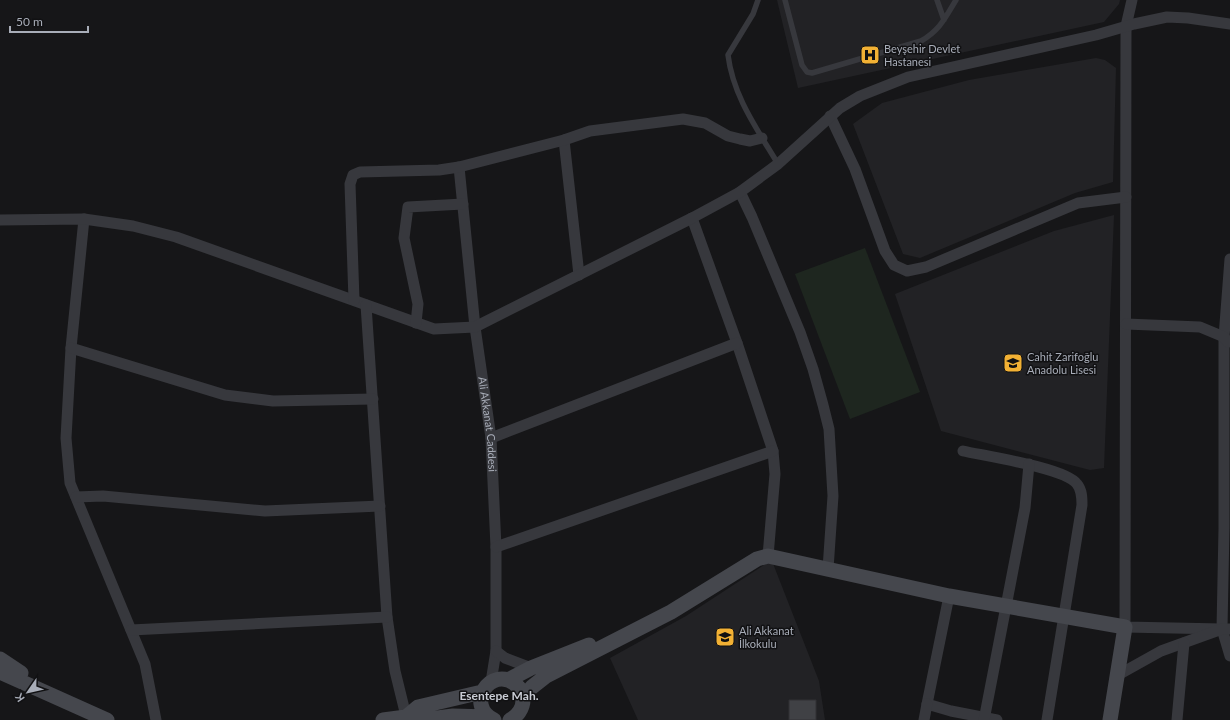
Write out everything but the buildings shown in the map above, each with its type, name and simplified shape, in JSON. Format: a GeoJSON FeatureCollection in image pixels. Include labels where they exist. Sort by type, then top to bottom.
{"type":"FeatureCollection","features":[{"type":"Feature","properties":{"kind":"street"},"geometry":{"type":"LineString","coordinates":[[1110,720],[1125,627],[1126,26],[1132,0]]}},
{"type":"Feature","properties":{"kind":"street"},"geometry":{"type":"LineString","coordinates":[[0,220],[84,219],[134,226],[176,237],[434,329],[475,326],[692,218],[740,192],[778,164],[840,108],[860,96],[908,77],[1096,35],[1126,26],[1167,17],[1188,18],[1230,24]]}},
{"type":"Feature","properties":{"kind":"street"},"geometry":{"type":"LineString","coordinates":[[830,116],[855,169],[885,251],[894,265],[907,271],[926,267],[1078,203],[1126,197]]}},
{"type":"Feature","properties":{"kind":"street"},"geometry":{"type":"LineString","coordinates":[[354,300],[350,184],[353,175],[360,172],[439,170],[459,167],[564,140],[590,131],[683,119],[705,124],[728,136],[740,139],[750,140],[762,138]]}},
{"type":"Feature","properties":{"kind":"street"},"geometry":{"type":"LineString","coordinates":[[564,140],[579,275]]}},
{"type":"Feature","properties":{"kind":"street","name":"Ali Akkanat Caddesi"},"geometry":{"type":"LineString","coordinates":[[459,167],[475,326],[491,438],[496,548],[496,651],[487,687]]}},
{"type":"Feature","properties":{"kind":"street"},"geometry":{"type":"LineString","coordinates":[[740,192],[800,332],[813,369],[825,411],[829,429],[833,496],[828,569]]}},
{"type":"Feature","properties":{"kind":"street"},"geometry":{"type":"LineString","coordinates":[[416,323],[418,304],[404,238],[408,207],[463,204]]}},
{"type":"Feature","properties":{"kind":"street"},"geometry":{"type":"LineString","coordinates":[[692,218],[738,343],[773,451],[774,474],[768,556]]}},
{"type":"Feature","properties":{"kind":"street"},"geometry":{"type":"LineString","coordinates":[[84,219],[71,348],[66,438],[70,483],[145,664],[156,720]]}},
{"type":"Feature","properties":{"kind":"street"},"geometry":{"type":"LineString","coordinates":[[1230,259],[1227,342],[1226,629],[1230,656]]}},
{"type":"Feature","properties":{"kind":"street"},"geometry":{"type":"LineString","coordinates":[[366,305],[387,617],[395,671],[406,718]]}},
{"type":"Feature","properties":{"kind":"street"},"geometry":{"type":"LineString","coordinates":[[1126,324],[1200,327],[1227,342]]}},
{"type":"Feature","properties":{"kind":"street"},"geometry":{"type":"LineString","coordinates":[[491,438],[738,343]]}},
{"type":"Feature","properties":{"kind":"street"},"geometry":{"type":"LineString","coordinates":[[71,348],[225,395],[273,400],[373,399]]}},
{"type":"Feature","properties":{"kind":"street"},"geometry":{"type":"LineString","coordinates":[[496,548],[773,451]]}},
{"type":"Feature","properties":{"kind":"street"},"geometry":{"type":"LineString","coordinates":[[963,451],[1029,464],[1069,478],[1077,484],[1082,496],[1082,505],[1047,720]]}},
{"type":"Feature","properties":{"kind":"street"},"geometry":{"type":"LineString","coordinates":[[985,719],[1025,508],[1029,464]]}},
{"type":"Feature","properties":{"kind":"street"},"geometry":{"type":"LineString","coordinates":[[76,497],[103,496],[265,511],[380,506]]}},
{"type":"Feature","properties":{"kind":"street"},"geometry":{"type":"LineString","coordinates":[[518,712],[532,687],[546,676],[671,612],[757,559],[768,556],[949,596],[1125,627],[1226,629]]}},
{"type":"Feature","properties":{"kind":"street"},"geometry":{"type":"LineString","coordinates":[[924,720],[949,596]]}},
{"type":"Feature","properties":{"kind":"street"},"geometry":{"type":"LineString","coordinates":[[508,680],[531,668],[671,612]]}},
{"type":"Feature","properties":{"kind":"street"},"geometry":{"type":"LineString","coordinates":[[131,630],[387,617]]}},
{"type":"Feature","properties":{"kind":"street"},"geometry":{"type":"LineString","coordinates":[[1118,676],[1161,651],[1226,629]]}},
{"type":"Feature","properties":{"kind":"street"},"geometry":{"type":"LineString","coordinates":[[1178,720],[1184,643]]}},
{"type":"Feature","properties":{"kind":"street"},"geometry":{"type":"LineString","coordinates":[[496,651],[505,658],[531,668]]}},
{"type":"Feature","properties":{"kind":"street"},"geometry":{"type":"LineString","coordinates":[[0,660],[62,700]]}},
{"type":"Feature","properties":{"kind":"street"},"geometry":{"type":"LineString","coordinates":[[0,672],[107,720]]}},
{"type":"Feature","properties":{"kind":"street"},"geometry":{"type":"LineString","coordinates":[[406,718],[418,707],[487,687],[501,679],[508,680],[516,685],[521,691],[518,712]]}},
{"type":"Feature","properties":{"kind":"street"},"geometry":{"type":"LineString","coordinates":[[487,687],[480,698],[483,712],[491,719]]}},
{"type":"Feature","properties":{"kind":"street"},"geometry":{"type":"LineString","coordinates":[[927,704],[985,719],[996,720]]}},
{"type":"Feature","properties":{"kind":"street"},"geometry":{"type":"LineString","coordinates":[[383,720],[406,718],[422,720],[454,716],[491,719]]}},
{"type":"Feature","properties":{"kind":"lane"},"geometry":{"type":"LineString","coordinates":[[758,0],[753,14],[728,55],[734,86],[745,108],[778,164]]}},
{"type":"Feature","properties":{"kind":"lane"},"geometry":{"type":"LineString","coordinates":[[785,0],[802,65],[807,72],[812,73],[921,41],[932,35],[940,27],[956,0]]}},
{"type":"Feature","properties":{"kind":"lane"},"geometry":{"type":"LineString","coordinates":[[937,0],[944,20]]}},
{"type":"Feature","properties":{"kind":"shaded area","name":"Beyşehir Devlet Hastanesi"},"geometry":{"type":"Polygon","coordinates":[[[777,0],[1120,0],[1119,4],[1104,22],[798,88],[777,0]]]}},
{"type":"Feature","properties":{"kind":"shaded area"},"geometry":{"type":"Polygon","coordinates":[[[1096,58],[1105,60],[1116,68],[1113,182],[1075,193],[920,258],[903,254],[853,124],[882,103],[969,80],[1096,58]]]}},
{"type":"Feature","properties":{"kind":"shaded area","name":"Cahit Zarifoğlu Anadolu Lisesi"},"geometry":{"type":"Polygon","coordinates":[[[1114,215],[1104,468],[1090,470],[941,431],[895,294],[1054,231],[1114,215]]]}},
{"type":"Feature","properties":{"kind":"shaded area"},"geometry":{"type":"Polygon","coordinates":[[[865,248],[920,392],[850,419],[795,274],[865,248]]]}},
{"type":"Feature","properties":{"kind":"shaded area","name":"Ali Akkanat İlkokulu"},"geometry":{"type":"Polygon","coordinates":[[[772,561],[819,681],[825,720],[638,720],[610,658],[686,616],[772,561]]]}},
{"type":"Feature","properties":{"kind":"place","name":"Beyşehir Devlet Hastanesi"},"geometry":{"type":"Point","coordinates":[870,55]}},
{"type":"Feature","properties":{"kind":"place","name":"Cahit Zarifoğlu Anadolu Lisesi"},"geometry":{"type":"Point","coordinates":[1013,363]}},
{"type":"Feature","properties":{"kind":"place","name":"Ali Akkanat İlkokulu"},"geometry":{"type":"Point","coordinates":[725,637]}},
{"type":"Feature","properties":{"kind":"district","name":"Esentepe Mah."},"geometry":{"type":"Point","coordinates":[499,696]}}]}
